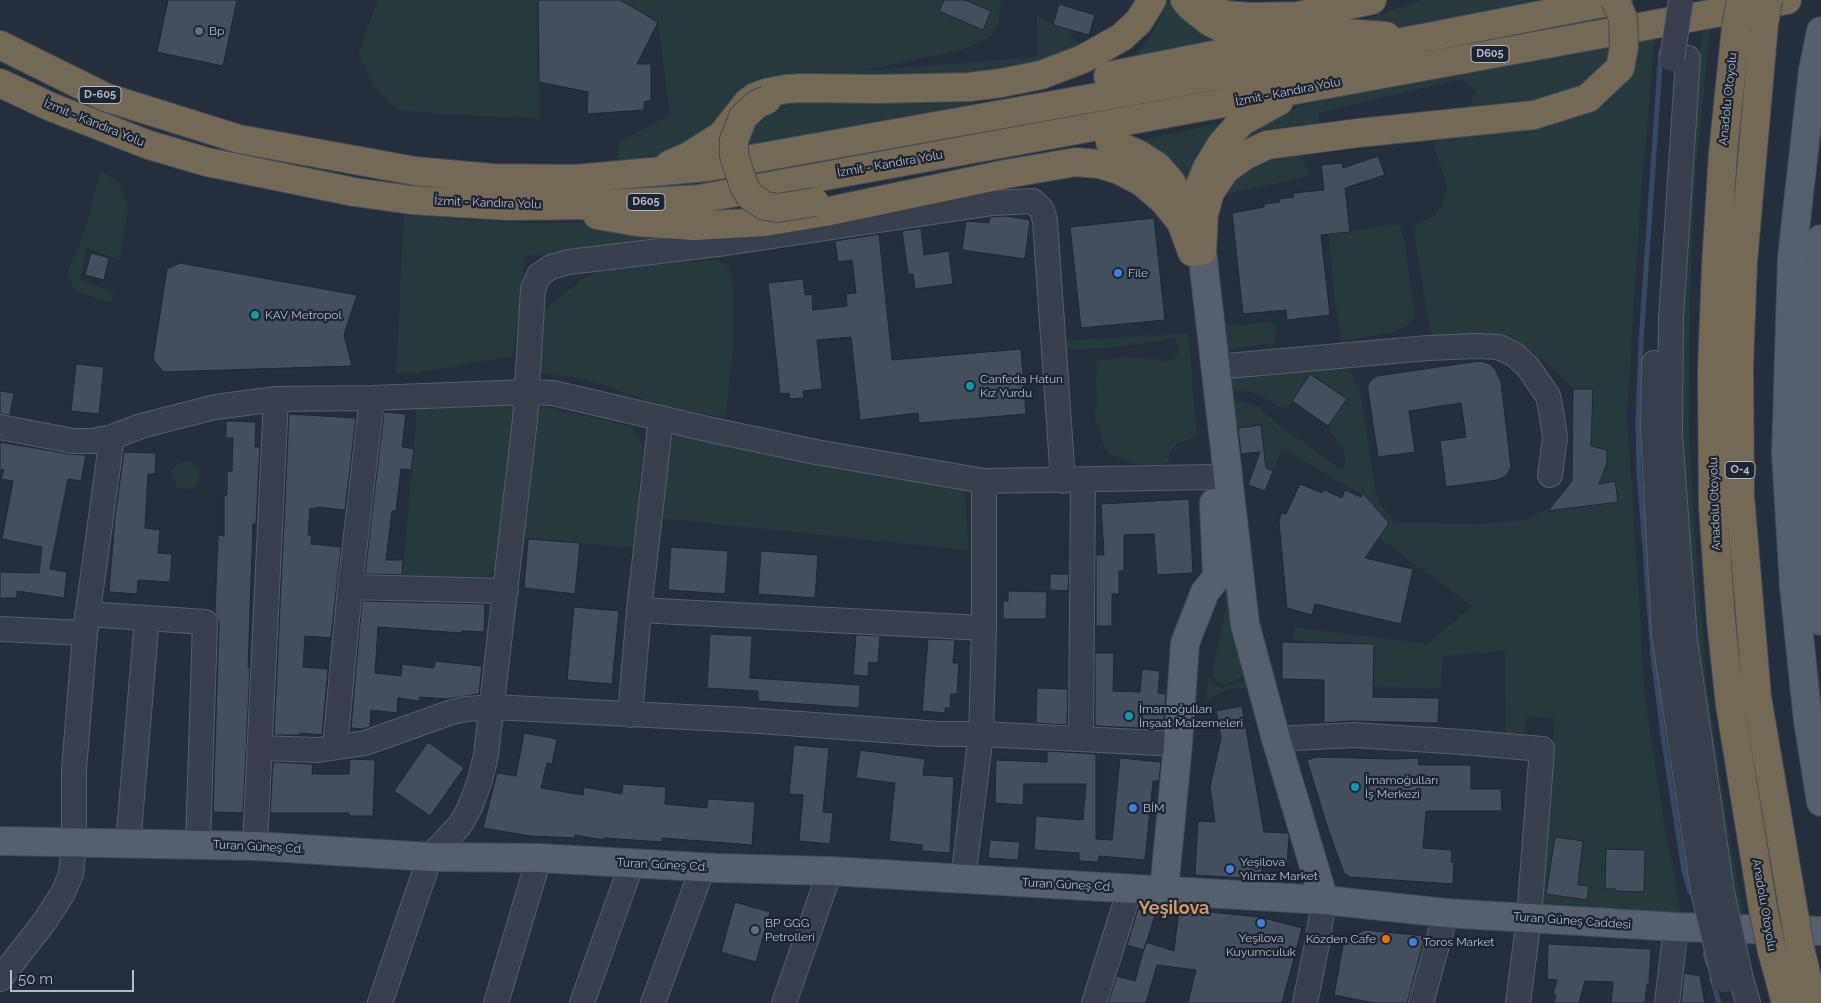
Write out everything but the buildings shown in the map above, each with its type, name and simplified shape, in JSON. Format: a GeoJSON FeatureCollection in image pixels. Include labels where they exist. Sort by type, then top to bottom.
{"type":"FeatureCollection","features":[{"type":"Feature","properties":{"kind":"highway"},"geometry":{"type":"LineString","coordinates":[[652,172],[689,156],[722,135],[747,103],[766,93],[803,88],[969,87],[1041,76],[1083,59],[1122,37],[1139,21],[1152,0]]}},
{"type":"Feature","properties":{"kind":"highway"},"geometry":{"type":"LineString","coordinates":[[1084,81],[1104,70],[1126,54],[1142,38],[1154,17],[1160,0]]}},
{"type":"Feature","properties":{"kind":"highway"},"geometry":{"type":"LineString","coordinates":[[1185,0],[1210,22],[1230,32],[1251,40],[1274,43]]}},
{"type":"Feature","properties":{"kind":"highway"},"geometry":{"type":"LineString","coordinates":[[1198,0],[1211,10],[1227,15],[1250,17],[1298,16],[1372,0]]}},
{"type":"Feature","properties":{"kind":"highway"},"geometry":{"type":"LineString","coordinates":[[1197,252],[1210,192],[1225,170],[1244,156],[1267,145],[1358,133],[1534,115],[1588,98],[1620,68],[1624,47],[1623,18],[1617,0]]}},
{"type":"Feature","properties":{"kind":"highway","name":"D605"},"geometry":{"type":"LineString","coordinates":[[1412,40],[1617,0]]}},
{"type":"Feature","properties":{"kind":"highway","name":"Anadolu Otoyolu"},"geometry":{"type":"LineString","coordinates":[[1741,0],[1736,27],[1723,154],[1716,266],[1712,370],[1713,507],[1721,621],[1730,706],[1763,908],[1786,1003]]}},
{"type":"Feature","properties":{"kind":"highway","name":"İzmit - Kandıra Yolu"},"geometry":{"type":"LineString","coordinates":[[0,83],[51,107],[148,145],[207,162],[354,192],[411,200],[507,206],[596,205],[699,199],[1787,0]]}},
{"type":"Feature","properties":{"kind":"highway","name":"Anadolu Otoyolu"},"geometry":{"type":"LineString","coordinates":[[1766,12],[1751,156],[1743,262],[1739,367],[1740,496],[1757,697],[1800,948],[1813,1003]]}},
{"type":"Feature","properties":{"kind":"highway"},"geometry":{"type":"LineString","coordinates":[[1264,110],[778,208],[765,206],[750,196],[744,186],[734,155],[734,140],[743,117],[757,104],[766,100],[798,96],[956,98],[1017,92],[1084,81],[1274,43],[1344,33],[1380,35],[1412,40]]}},
{"type":"Feature","properties":{"kind":"highway","name":"İzmit - Kandıra Yolu"},"geometry":{"type":"LineString","coordinates":[[0,45],[105,97],[239,139],[424,172],[492,178],[575,179],[707,167],[1412,40]]}},
{"type":"Feature","properties":{"kind":"highway"},"geometry":{"type":"LineString","coordinates":[[1197,252],[1197,206],[1200,183],[1221,145],[1241,122],[1299,90]]}},
{"type":"Feature","properties":{"kind":"highway"},"geometry":{"type":"LineString","coordinates":[[1110,142],[1138,154],[1157,166],[1171,182],[1186,212],[1197,252]]}},
{"type":"Feature","properties":{"kind":"highway"},"geometry":{"type":"LineString","coordinates":[[552,205],[583,213],[637,222],[694,226],[765,222],[825,212],[1006,174],[1076,162],[1106,166],[1119,170],[1142,182],[1163,200],[1181,222],[1197,252]]}},
{"type":"Feature","properties":{"kind":"main road"},"geometry":{"type":"LineString","coordinates":[[1821,31],[1813,70],[1792,257],[1786,454],[1794,587],[1808,721],[1821,802]]}},
{"type":"Feature","properties":{"kind":"main road"},"geometry":{"type":"LineString","coordinates":[[1821,239],[1812,454],[1817,583],[1821,621]]}},
{"type":"Feature","properties":{"kind":"main road"},"geometry":{"type":"LineString","coordinates":[[1197,252],[1216,367],[1244,624],[1324,900]]}},
{"type":"Feature","properties":{"kind":"main road"},"geometry":{"type":"LineString","coordinates":[[1164,891],[1178,744],[1185,643],[1205,592],[1217,577],[1213,477],[1197,252]]}},
{"type":"Feature","properties":{"kind":"main road","name":"Turan Güneş Cd."},"geometry":{"type":"LineString","coordinates":[[0,841],[255,846],[430,857],[539,858],[830,871],[1324,900]]}},
{"type":"Feature","properties":{"kind":"main road","name":"Turan Güneş Caddesi"},"geometry":{"type":"LineString","coordinates":[[1324,900],[1446,913],[1676,927],[1821,931]]}},
{"type":"Feature","properties":{"kind":"street"},"geometry":{"type":"LineString","coordinates":[[1681,0],[1671,318],[1670,433],[1685,640],[1713,891],[1733,980],[1732,1003]]}},
{"type":"Feature","properties":{"kind":"street"},"geometry":{"type":"LineString","coordinates":[[1680,58],[1696,0]]}},
{"type":"Feature","properties":{"kind":"street"},"geometry":{"type":"LineString","coordinates":[[380,1003],[430,857],[460,825],[470,807],[480,780],[486,755],[493,707],[527,392],[533,289],[539,275],[551,266],[569,262],[667,251],[993,203],[1033,201],[1042,210],[1045,221],[1073,480],[1081,739]]}},
{"type":"Feature","properties":{"kind":"street"},"geometry":{"type":"LineString","coordinates":[[1216,367],[1428,348],[1476,346],[1499,348],[1514,355],[1528,367],[1548,396],[1555,438],[1550,475]]}},
{"type":"Feature","properties":{"kind":"street"},"geometry":{"type":"LineString","coordinates":[[0,427],[73,440],[93,441],[112,437],[140,426],[215,407],[276,399],[553,392],[707,429],[816,452],[984,481],[1213,477]]}},
{"type":"Feature","properties":{"kind":"street"},"geometry":{"type":"LineString","coordinates":[[335,747],[350,587],[372,398]]}},
{"type":"Feature","properties":{"kind":"street"},"geometry":{"type":"LineString","coordinates":[[255,846],[276,399]]}},
{"type":"Feature","properties":{"kind":"street"},"geometry":{"type":"LineString","coordinates":[[630,715],[639,610],[661,418]]}},
{"type":"Feature","properties":{"kind":"street"},"geometry":{"type":"LineString","coordinates":[[0,979],[46,921],[71,874],[74,843],[74,770],[86,623],[112,437]]}},
{"type":"Feature","properties":{"kind":"street"},"geometry":{"type":"LineString","coordinates":[[963,879],[980,734],[984,628],[984,481]]}},
{"type":"Feature","properties":{"kind":"street"},"geometry":{"type":"LineString","coordinates":[[350,587],[506,591]]}},
{"type":"Feature","properties":{"kind":"street"},"geometry":{"type":"LineString","coordinates":[[639,610],[984,628]]}},
{"type":"Feature","properties":{"kind":"street"},"geometry":{"type":"LineString","coordinates":[[128,844],[147,618]]}},
{"type":"Feature","properties":{"kind":"street"},"geometry":{"type":"LineString","coordinates":[[0,629],[147,618],[205,622],[198,845]]}},
{"type":"Feature","properties":{"kind":"street"},"geometry":{"type":"LineString","coordinates":[[259,748],[318,750],[365,743],[452,712],[493,707],[745,720],[939,734],[980,734],[1178,744]]}},
{"type":"Feature","properties":{"kind":"street"},"geometry":{"type":"LineString","coordinates":[[1276,739],[1354,735],[1542,749],[1530,918],[1518,1003]]}},
{"type":"Feature","properties":{"kind":"street"},"geometry":{"type":"LineString","coordinates":[[496,1003],[539,858]]}},
{"type":"Feature","properties":{"kind":"street"},"geometry":{"type":"LineString","coordinates":[[582,1003],[632,863]]}},
{"type":"Feature","properties":{"kind":"street"},"geometry":{"type":"LineString","coordinates":[[652,1003],[703,866]]}},
{"type":"Feature","properties":{"kind":"street"},"geometry":{"type":"LineString","coordinates":[[784,1003],[830,871]]}},
{"type":"Feature","properties":{"kind":"street"},"geometry":{"type":"LineString","coordinates":[[1094,1003],[1130,889]]}},
{"type":"Feature","properties":{"kind":"street"},"geometry":{"type":"LineString","coordinates":[[1305,1003],[1324,900]]}},
{"type":"Feature","properties":{"kind":"street"},"geometry":{"type":"LineString","coordinates":[[1421,1003],[1446,913]]}},
{"type":"Feature","properties":{"kind":"street"},"geometry":{"type":"LineString","coordinates":[[1667,1003],[1676,927]]}},
{"type":"Feature","properties":{"kind":"street"},"geometry":{"type":"LineString","coordinates":[[1733,980],[1748,1003]]}},
{"type":"Feature","properties":{"kind":"green space"},"geometry":{"type":"Polygon","coordinates":[[[379,0],[538,0],[540,118],[447,115],[398,110],[374,87],[359,55],[366,29],[379,0]]]}},
{"type":"Feature","properties":{"kind":"green space"},"geometry":{"type":"Polygon","coordinates":[[[620,0],[1001,0],[998,24],[991,36],[966,49],[861,71],[1037,57],[1037,15],[1053,25],[1069,29],[1074,41],[1098,45],[1137,17],[1138,6],[1146,4],[1137,19],[1097,49],[1040,73],[966,80],[783,87],[765,91],[746,101],[730,123],[719,133],[687,154],[650,169],[617,170],[619,142],[670,115],[658,22],[620,0]]]}},
{"type":"Feature","properties":{"kind":"green space"},"geometry":{"type":"Polygon","coordinates":[[[1168,0],[1177,0],[1226,42],[1126,63],[1140,51],[1152,34],[1168,0]]]}},
{"type":"Feature","properties":{"kind":"green space"},"geometry":{"type":"Polygon","coordinates":[[[1423,0],[1541,0],[1404,30],[1359,21],[1423,0]]]}},
{"type":"Feature","properties":{"kind":"green space"},"geometry":{"type":"Polygon","coordinates":[[[1710,29],[1694,192],[1690,302],[1689,422],[1694,525],[1707,686],[1743,913],[1735,913],[1700,687],[1688,526],[1683,422],[1683,302],[1689,190],[1702,31],[1710,29]]]}},
{"type":"Feature","properties":{"kind":"green space"},"geometry":{"type":"Polygon","coordinates":[[[1655,35],[1640,207],[1627,415],[1645,698],[1665,829],[1681,914],[1538,903],[1555,718],[1527,717],[1524,733],[1506,733],[1505,651],[1443,656],[1440,689],[1351,686],[1354,648],[1293,640],[1294,627],[1428,644],[1472,606],[1379,538],[1389,523],[1363,494],[1282,448],[1273,471],[1266,468],[1261,425],[1236,429],[1232,405],[1234,402],[1241,401],[1256,405],[1281,427],[1342,470],[1346,463],[1344,452],[1328,426],[1346,399],[1310,374],[1285,408],[1277,406],[1259,395],[1233,390],[1230,379],[1250,375],[1331,368],[1347,370],[1352,374],[1360,390],[1376,494],[1379,503],[1396,523],[1481,524],[1525,520],[1551,507],[1572,481],[1573,389],[1562,377],[1541,358],[1515,339],[1485,334],[1435,337],[1430,331],[1414,232],[1416,224],[1435,216],[1443,202],[1447,186],[1435,149],[1429,120],[1450,128],[1477,93],[1462,79],[1318,113],[1323,141],[1302,158],[1310,176],[1223,195],[1230,156],[1252,129],[1289,111],[1323,98],[1655,35]]]}},
{"type":"Feature","properties":{"kind":"green space"},"geometry":{"type":"Polygon","coordinates":[[[973,100],[975,111],[739,154],[742,130],[778,102],[973,100]]]}},
{"type":"Feature","properties":{"kind":"green space"},"geometry":{"type":"Polygon","coordinates":[[[1234,120],[1205,160],[1247,671],[1236,681],[1223,684],[1218,683],[1213,675],[1226,610],[1194,253],[1130,143],[1234,120]]]}},
{"type":"Feature","properties":{"kind":"green space"},"geometry":{"type":"Polygon","coordinates":[[[101,170],[119,183],[128,207],[120,260],[87,248],[80,280],[115,292],[111,302],[76,292],[67,274],[84,233],[101,170]]]}},
{"type":"Feature","properties":{"kind":"green space"},"geometry":{"type":"Polygon","coordinates":[[[404,215],[529,223],[596,222],[767,229],[602,251],[525,256],[513,356],[418,373],[396,373],[404,215]]]}},
{"type":"Feature","properties":{"kind":"green space"},"geometry":{"type":"Polygon","coordinates":[[[1395,224],[1400,225],[1405,243],[1414,318],[1408,325],[1393,332],[1342,341],[1334,296],[1329,234],[1395,224]]]}},
{"type":"Feature","properties":{"kind":"green space"},"geometry":{"type":"Polygon","coordinates":[[[718,260],[730,267],[733,285],[733,349],[725,418],[660,405],[598,383],[566,376],[535,373],[540,314],[581,280],[599,271],[718,260]]]}},
{"type":"Feature","properties":{"kind":"green space"},"geometry":{"type":"Polygon","coordinates":[[[1271,322],[1276,326],[1274,343],[1228,349],[1226,326],[1271,322]]]}},
{"type":"Feature","properties":{"kind":"green space"},"geometry":{"type":"Polygon","coordinates":[[[1188,333],[1197,437],[1179,442],[1171,450],[1168,461],[1162,467],[1131,463],[1108,453],[1104,447],[1101,432],[1095,418],[1097,397],[1096,361],[1125,357],[1154,359],[1165,362],[1175,359],[1179,353],[1179,343],[1174,338],[1113,348],[1063,349],[1064,341],[1188,333]]]}},
{"type":"Feature","properties":{"kind":"green space"},"geometry":{"type":"Polygon","coordinates":[[[509,405],[513,409],[515,416],[495,570],[487,577],[479,578],[402,580],[417,409],[509,405]]]}},
{"type":"Feature","properties":{"kind":"green space"},"geometry":{"type":"Polygon","coordinates":[[[538,405],[632,427],[643,447],[634,548],[522,539],[534,410],[538,405]]]}},
{"type":"Feature","properties":{"kind":"green space"},"geometry":{"type":"Polygon","coordinates":[[[673,434],[681,434],[965,490],[968,550],[656,518],[668,438],[673,434]]]}},
{"type":"Feature","properties":{"kind":"green space"},"geometry":{"type":"Polygon","coordinates":[[[186,461],[196,465],[200,475],[196,485],[186,489],[176,485],[172,475],[176,465],[186,461]]]}},
{"type":"Feature","properties":{"kind":"green space"},"geometry":{"type":"Polygon","coordinates":[[[1209,677],[1211,683],[1221,688],[1238,684],[1247,679],[1251,689],[1225,690],[1205,703],[1209,677]]]}},
{"type":"Feature","properties":{"kind":"waterway"},"geometry":{"type":"LineString","coordinates":[[1661,51],[1641,342],[1638,423],[1639,472],[1653,656],[1663,736],[1684,871],[1690,892]]}},
{"type":"Feature","properties":{"kind":"waterway"},"geometry":{"type":"LineString","coordinates":[[1705,954],[1708,964]]}},
{"type":"Feature","properties":{"kind":"waterway"},"geometry":{"type":"LineString","coordinates":[[1712,979],[1719,1003]]}},
{"type":"Feature","properties":{"kind":"place","name":"Bp"},"geometry":{"type":"Point","coordinates":[199,31]}},
{"type":"Feature","properties":{"kind":"place","name":"File"},"geometry":{"type":"Point","coordinates":[1118,273]}},
{"type":"Feature","properties":{"kind":"place","name":"KAV Metropol"},"geometry":{"type":"Point","coordinates":[255,315]}},
{"type":"Feature","properties":{"kind":"place","name":"Canfeda Hatun Kız Yurdu"},"geometry":{"type":"Point","coordinates":[970,386]}},
{"type":"Feature","properties":{"kind":"place","name":"İmamoğulları İnşaat Malzemeleri"},"geometry":{"type":"Point","coordinates":[1129,716]}},
{"type":"Feature","properties":{"kind":"place","name":"İmamoğulları İş Merkezi"},"geometry":{"type":"Point","coordinates":[1355,787]}},
{"type":"Feature","properties":{"kind":"place","name":"BİM"},"geometry":{"type":"Point","coordinates":[1133,808]}},
{"type":"Feature","properties":{"kind":"place","name":"Yeşilova Yılmaz Market"},"geometry":{"type":"Point","coordinates":[1230,869]}},
{"type":"Feature","properties":{"kind":"place","name":"Yeşilova Kuyumculuk"},"geometry":{"type":"Point","coordinates":[1261,923]}},
{"type":"Feature","properties":{"kind":"place","name":"BP GGG Petrolleri"},"geometry":{"type":"Point","coordinates":[755,930]}},
{"type":"Feature","properties":{"kind":"place","name":"Közden Cafe"},"geometry":{"type":"Point","coordinates":[1386,939]}},
{"type":"Feature","properties":{"kind":"place","name":"Toros Market"},"geometry":{"type":"Point","coordinates":[1413,942]}},
{"type":"Feature","properties":{"kind":"district","name":"Yeşilova"},"geometry":{"type":"Point","coordinates":[1174,909]}}]}
